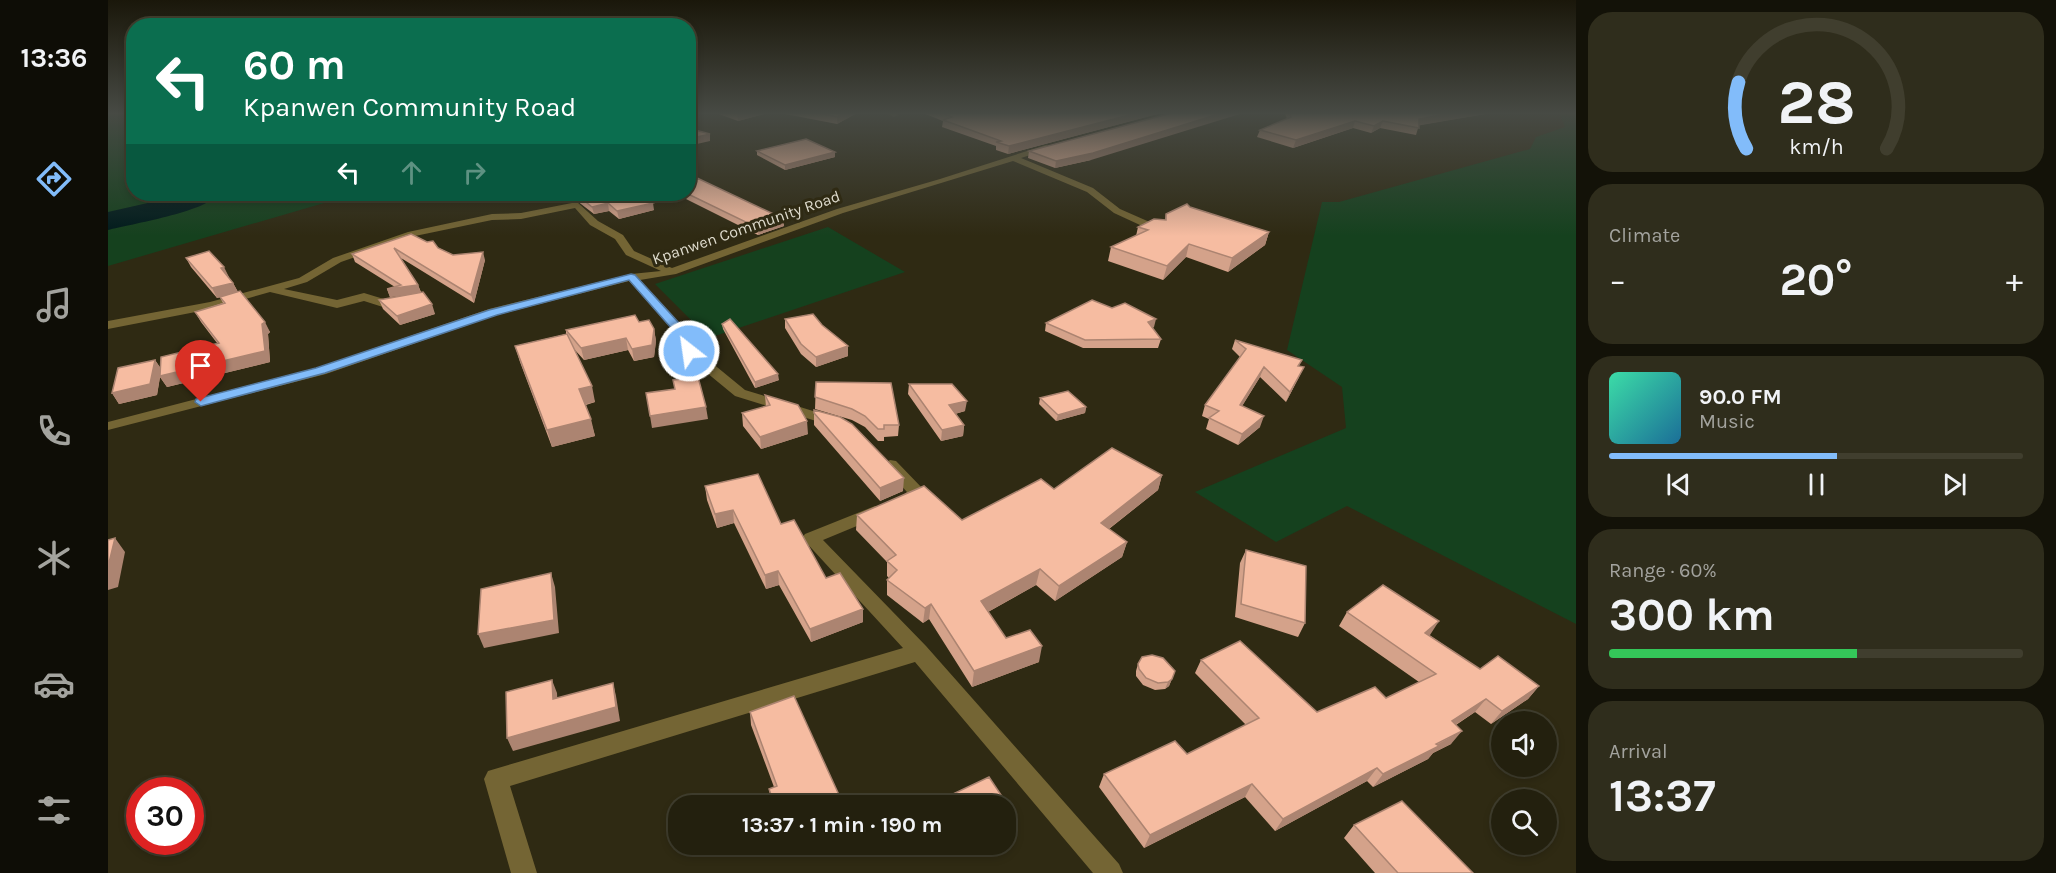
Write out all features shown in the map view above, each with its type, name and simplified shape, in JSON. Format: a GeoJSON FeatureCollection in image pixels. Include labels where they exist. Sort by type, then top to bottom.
{"type":"FeatureCollection","features":[{"type":"Feature","properties":{"kind":"street","name":"Kpanwen Community Road"},"geometry":{"type":"LineString","coordinates":[[108,426],[321,370],[493,312],[631,277],[649,277],[672,272],[840,211],[1027,154]]}},
{"type":"Feature","properties":{"kind":"street"},"geometry":{"type":"LineString","coordinates":[[1013,158],[1090,190],[1117,211],[1157,229]]}},
{"type":"Feature","properties":{"kind":"street"},"geometry":{"type":"LineString","coordinates":[[108,325],[211,305],[303,280],[337,260],[412,234],[492,216],[521,216],[577,205],[594,223],[619,237],[630,253],[672,272]]}},
{"type":"Feature","properties":{"kind":"street"},"geometry":{"type":"LineString","coordinates":[[631,277],[685,336],[689,351],[740,393],[852,429]]}},
{"type":"Feature","properties":{"kind":"street"},"geometry":{"type":"LineString","coordinates":[[270,289],[337,304],[364,297],[386,304],[416,298]]}},
{"type":"Feature","properties":{"kind":"street"},"geometry":{"type":"LineString","coordinates":[[881,456],[918,494],[811,538],[919,652],[1110,873]]}},
{"type":"Feature","properties":{"kind":"street"},"geometry":{"type":"LineString","coordinates":[[524,873],[496,778],[919,652]]}},
{"type":"Feature","properties":{"kind":"green space"},"geometry":{"type":"Polygon","coordinates":[[[108,154],[126,154],[126,201],[331,201],[108,266],[108,154]]]}},
{"type":"Feature","properties":{"kind":"green space"},"geometry":{"type":"Polygon","coordinates":[[[1513,154],[1576,154],[1576,624],[1347,506],[1276,542],[1195,492],[1346,428],[1342,387],[1287,350],[1322,202],[1339,202],[1513,154]]]}},
{"type":"Feature","properties":{"kind":"green space"},"geometry":{"type":"Polygon","coordinates":[[[828,227],[905,272],[709,338],[655,284],[828,227]]]}},
{"type":"Feature","properties":{"kind":"building"},"geometry":{"type":"Polygon","coordinates":[[[762,154],[828,154],[785,165],[762,154]]]}},
{"type":"Feature","properties":{"kind":"building"},"geometry":{"type":"Polygon","coordinates":[[[1036,154],[1090,154],[1056,161],[1036,154]]]}},
{"type":"Feature","properties":{"kind":"building"},"geometry":{"type":"Polygon","coordinates":[[[697,178],[784,219],[758,228],[696,198],[697,178]]]}},
{"type":"Feature","properties":{"kind":"building"},"geometry":{"type":"Polygon","coordinates":[[[585,201],[650,201],[653,203],[617,211],[608,203],[592,207],[585,201]]]}},
{"type":"Feature","properties":{"kind":"building"},"geometry":{"type":"Polygon","coordinates":[[[1187,204],[1190,207],[1269,232],[1232,258],[1189,244],[1167,266],[1111,247],[1148,230],[1138,227],[1154,219],[1166,220],[1166,214],[1187,204]]]}},
{"type":"Feature","properties":{"kind":"building"},"geometry":{"type":"Polygon","coordinates":[[[411,234],[427,242],[433,241],[438,248],[453,255],[483,252],[471,295],[394,248],[418,285],[387,289],[401,285],[352,254],[411,234]]]}},
{"type":"Feature","properties":{"kind":"building"},"geometry":{"type":"Polygon","coordinates":[[[209,251],[224,267],[221,268],[233,283],[212,288],[186,258],[209,251]]]}},
{"type":"Feature","properties":{"kind":"building"},"geometry":{"type":"Polygon","coordinates":[[[240,291],[265,322],[262,324],[265,351],[160,376],[161,357],[219,343],[195,312],[225,303],[220,297],[240,291]]]}},
{"type":"Feature","properties":{"kind":"building"},"geometry":{"type":"Polygon","coordinates":[[[423,292],[432,304],[397,316],[379,300],[423,292]]]}},
{"type":"Feature","properties":{"kind":"building"},"geometry":{"type":"Polygon","coordinates":[[[1092,300],[1112,308],[1125,303],[1156,319],[1148,322],[1161,339],[1085,340],[1046,323],[1092,300]]]}},
{"type":"Feature","properties":{"kind":"building"},"geometry":{"type":"Polygon","coordinates":[[[813,314],[822,325],[848,346],[816,357],[801,344],[785,319],[813,314]]]}},
{"type":"Feature","properties":{"kind":"building"},"geometry":{"type":"Polygon","coordinates":[[[635,315],[639,322],[649,320],[654,329],[652,345],[632,349],[626,338],[581,348],[566,330],[635,315]]]}},
{"type":"Feature","properties":{"kind":"building"},"geometry":{"type":"Polygon","coordinates":[[[730,319],[778,374],[755,382],[722,324],[730,319]]]}},
{"type":"Feature","properties":{"kind":"building"},"geometry":{"type":"Polygon","coordinates":[[[567,334],[592,386],[579,389],[591,419],[547,430],[515,346],[567,334]]]}},
{"type":"Feature","properties":{"kind":"building"},"geometry":{"type":"Polygon","coordinates":[[[1235,340],[1302,360],[1298,366],[1304,367],[1290,392],[1264,367],[1240,405],[1264,416],[1242,434],[1209,418],[1219,411],[1205,405],[1246,349],[1235,340]]]}},
{"type":"Feature","properties":{"kind":"building"},"geometry":{"type":"Polygon","coordinates":[[[155,360],[150,384],[112,393],[118,368],[155,360]]]}},
{"type":"Feature","properties":{"kind":"building"},"geometry":{"type":"Polygon","coordinates":[[[698,377],[706,407],[650,416],[646,393],[675,389],[673,380],[698,377]]]}},
{"type":"Feature","properties":{"kind":"building"},"geometry":{"type":"Polygon","coordinates":[[[816,382],[891,383],[899,425],[884,425],[884,429],[878,429],[865,416],[852,409],[815,397],[816,382]]]}},
{"type":"Feature","properties":{"kind":"building"},"geometry":{"type":"Polygon","coordinates":[[[909,384],[952,384],[967,401],[949,405],[964,425],[942,430],[909,384]]]}},
{"type":"Feature","properties":{"kind":"building"},"geometry":{"type":"Polygon","coordinates":[[[1068,391],[1086,407],[1058,415],[1040,398],[1068,391]]]}},
{"type":"Feature","properties":{"kind":"building"},"geometry":{"type":"Polygon","coordinates":[[[765,395],[798,405],[807,421],[760,437],[742,413],[770,405],[765,395]]]}},
{"type":"Feature","properties":{"kind":"building"},"geometry":{"type":"Polygon","coordinates":[[[814,410],[840,417],[852,424],[904,478],[880,488],[814,413],[814,410]]]}},
{"type":"Feature","properties":{"kind":"building"},"geometry":{"type":"Polygon","coordinates":[[[1112,448],[1162,475],[1101,523],[1127,542],[1059,586],[1040,569],[981,601],[1006,638],[1030,630],[1042,646],[974,671],[931,604],[925,608],[887,580],[897,570],[887,561],[896,555],[857,515],[924,486],[962,520],[1041,479],[1054,489],[1112,448]]]}},
{"type":"Feature","properties":{"kind":"building"},"geometry":{"type":"Polygon","coordinates":[[[758,474],[781,524],[794,520],[826,578],[840,573],[863,609],[810,629],[778,571],[765,575],[733,510],[715,514],[705,486],[758,474]]]}},
{"type":"Feature","properties":{"kind":"building"},"geometry":{"type":"Polygon","coordinates":[[[115,538],[108,567],[108,540],[115,538]]]}},
{"type":"Feature","properties":{"kind":"building"},"geometry":{"type":"Polygon","coordinates":[[[1246,550],[1306,566],[1305,623],[1241,604],[1246,550]]]}},
{"type":"Feature","properties":{"kind":"building"},"geometry":{"type":"Polygon","coordinates":[[[551,573],[554,620],[478,634],[481,589],[551,573]]]}},
{"type":"Feature","properties":{"kind":"building"},"geometry":{"type":"Polygon","coordinates":[[[1383,585],[1439,621],[1425,633],[1480,669],[1498,656],[1539,686],[1502,711],[1486,699],[1452,721],[1462,731],[1436,744],[1439,746],[1383,774],[1377,768],[1283,819],[1252,784],[1150,835],[1104,774],[1175,741],[1187,754],[1259,718],[1201,660],[1240,641],[1317,712],[1375,687],[1386,698],[1436,674],[1347,612],[1383,585]]]}},
{"type":"Feature","properties":{"kind":"building"},"geometry":{"type":"Polygon","coordinates":[[[1152,655],[1163,658],[1175,671],[1168,682],[1158,683],[1146,678],[1139,669],[1138,664],[1142,657],[1152,655]]]}},
{"type":"Feature","properties":{"kind":"building"},"geometry":{"type":"Polygon","coordinates":[[[552,680],[553,699],[613,683],[616,707],[507,738],[506,692],[552,680]]]}},
{"type":"Feature","properties":{"kind":"building"},"geometry":{"type":"Polygon","coordinates":[[[794,696],[839,795],[771,795],[769,789],[777,786],[750,712],[794,696]]]}},
{"type":"Feature","properties":{"kind":"building"},"geometry":{"type":"Polygon","coordinates":[[[989,777],[1001,795],[951,795],[989,777]]]}},
{"type":"Feature","properties":{"kind":"building"},"geometry":{"type":"Polygon","coordinates":[[[1402,801],[1473,873],[1398,873],[1354,825],[1402,801]]]}},
{"type":"Feature","properties":{"kind":"waterway"},"geometry":{"type":"LineString","coordinates":[[108,221],[185,201]]}},
{"type":"Feature","properties":{"kind":"route"},"geometry":{"type":"LineString","coordinates":[[201,402],[321,370],[493,312],[631,277],[685,336],[689,351]]}}]}
